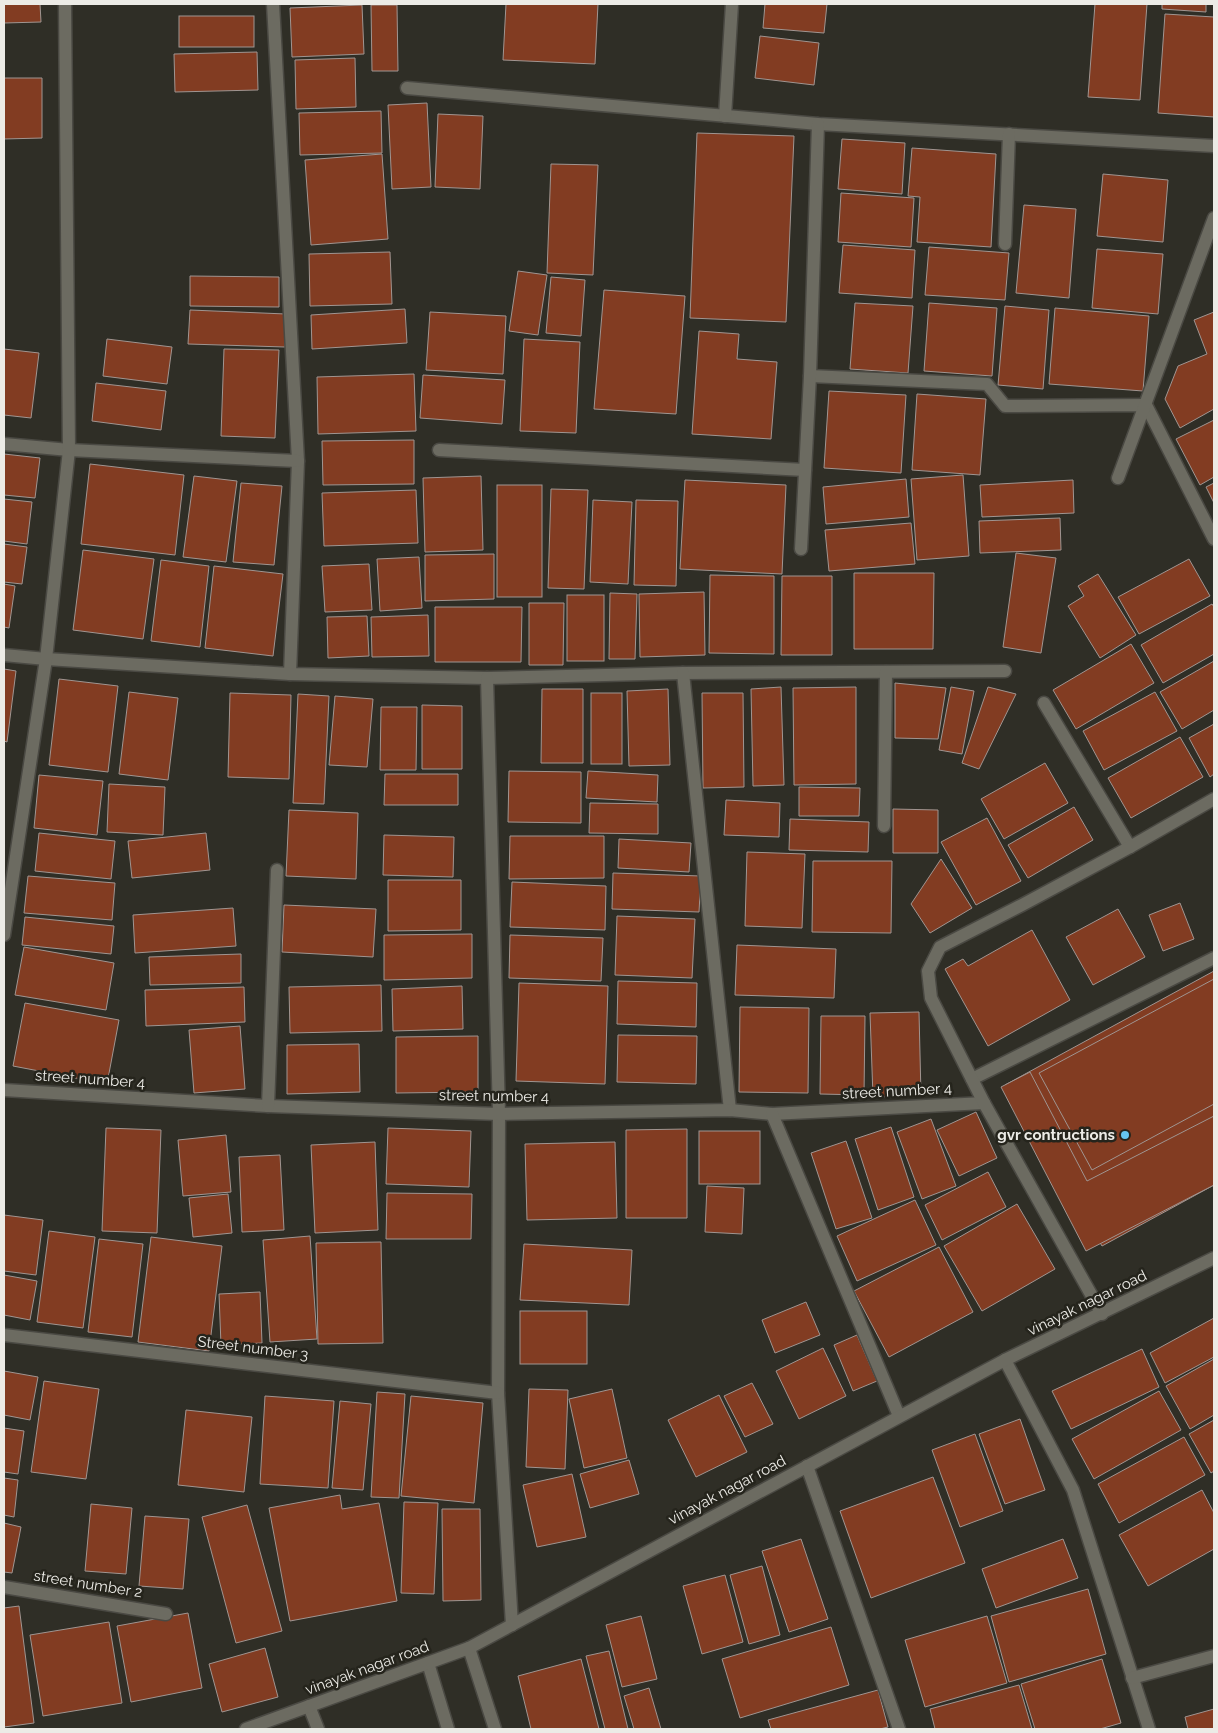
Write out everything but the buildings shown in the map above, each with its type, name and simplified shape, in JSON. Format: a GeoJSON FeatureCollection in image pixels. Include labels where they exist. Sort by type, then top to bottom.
{"type":"FeatureCollection","features":[{"type":"Feature","properties":{"kind":"street"},"geometry":{"type":"LineString","coordinates":[[4,935],[46,659],[70,450],[65,4]]}},
{"type":"Feature","properties":{"kind":"street"},"geometry":{"type":"LineString","coordinates":[[273,4],[298,462],[290,674]]}},
{"type":"Feature","properties":{"kind":"street"},"geometry":{"type":"LineString","coordinates":[[726,116],[732,4]]}},
{"type":"Feature","properties":{"kind":"street"},"geometry":{"type":"LineString","coordinates":[[407,88],[818,124],[1214,146]]}},
{"type":"Feature","properties":{"kind":"street"},"geometry":{"type":"LineString","coordinates":[[801,549],[810,376],[818,124]]}},
{"type":"Feature","properties":{"kind":"street"},"geometry":{"type":"LineString","coordinates":[[1005,244],[1009,134]]}},
{"type":"Feature","properties":{"kind":"street"},"geometry":{"type":"LineString","coordinates":[[1118,478],[1214,218]]}},
{"type":"Feature","properties":{"kind":"street"},"geometry":{"type":"LineString","coordinates":[[810,376],[987,384],[1005,406],[1146,406]]}},
{"type":"Feature","properties":{"kind":"street"},"geometry":{"type":"LineString","coordinates":[[1146,406],[1214,539]]}},
{"type":"Feature","properties":{"kind":"street"},"geometry":{"type":"LineString","coordinates":[[4,444],[70,450],[298,462]]}},
{"type":"Feature","properties":{"kind":"street"},"geometry":{"type":"LineString","coordinates":[[439,450],[805,470]]}},
{"type":"Feature","properties":{"kind":"street"},"geometry":{"type":"LineString","coordinates":[[4,655],[290,674],[487,678],[683,673],[1005,671]]}},
{"type":"Feature","properties":{"kind":"street"},"geometry":{"type":"LineString","coordinates":[[884,826],[886,672]]}},
{"type":"Feature","properties":{"kind":"street"},"geometry":{"type":"LineString","coordinates":[[683,673],[730,1110]]}},
{"type":"Feature","properties":{"kind":"street"},"geometry":{"type":"LineString","coordinates":[[487,678],[500,1114],[498,1394],[512,1625]]}},
{"type":"Feature","properties":{"kind":"street"},"geometry":{"type":"LineString","coordinates":[[1044,703],[1130,847]]}},
{"type":"Feature","properties":{"kind":"street"},"geometry":{"type":"LineString","coordinates":[[1102,1314],[984,1103],[931,998],[928,971],[940,947],[1130,847],[1214,798]]}},
{"type":"Feature","properties":{"kind":"street"},"geometry":{"type":"LineString","coordinates":[[268,1106],[277,870]]}},
{"type":"Feature","properties":{"kind":"street"},"geometry":{"type":"LineString","coordinates":[[972,1079],[1214,958]]}},
{"type":"Feature","properties":{"kind":"street","name":"street number 4"},"geometry":{"type":"LineString","coordinates":[[4,1090],[268,1106],[500,1114],[730,1110],[772,1114],[984,1103]]}},
{"type":"Feature","properties":{"kind":"street"},"geometry":{"type":"LineString","coordinates":[[772,1114],[899,1416]]}},
{"type":"Feature","properties":{"kind":"street","name":"vinayak nagar road"},"geometry":{"type":"LineString","coordinates":[[246,1729],[469,1648],[1005,1360],[1214,1258]]}},
{"type":"Feature","properties":{"kind":"street","name":"Street number 3"},"geometry":{"type":"LineString","coordinates":[[4,1335],[498,1394]]}},
{"type":"Feature","properties":{"kind":"street"},"geometry":{"type":"LineString","coordinates":[[1005,1360],[1073,1490],[1149,1729]]}},
{"type":"Feature","properties":{"kind":"street"},"geometry":{"type":"LineString","coordinates":[[807,1466],[898,1729]]}},
{"type":"Feature","properties":{"kind":"street","name":"street number 2"},"geometry":{"type":"LineString","coordinates":[[4,1587],[166,1614]]}},
{"type":"Feature","properties":{"kind":"street"},"geometry":{"type":"LineString","coordinates":[[469,1648],[495,1729]]}},
{"type":"Feature","properties":{"kind":"street"},"geometry":{"type":"LineString","coordinates":[[1132,1678],[1214,1656]]}},
{"type":"Feature","properties":{"kind":"street"},"geometry":{"type":"LineString","coordinates":[[428,1663],[448,1729]]}},
{"type":"Feature","properties":{"kind":"street"},"geometry":{"type":"LineString","coordinates":[[309,1706],[318,1729]]}},
{"type":"Feature","properties":{"kind":"place","name":"gvr contructions"},"geometry":{"type":"Point","coordinates":[1125,1135]}}]}
